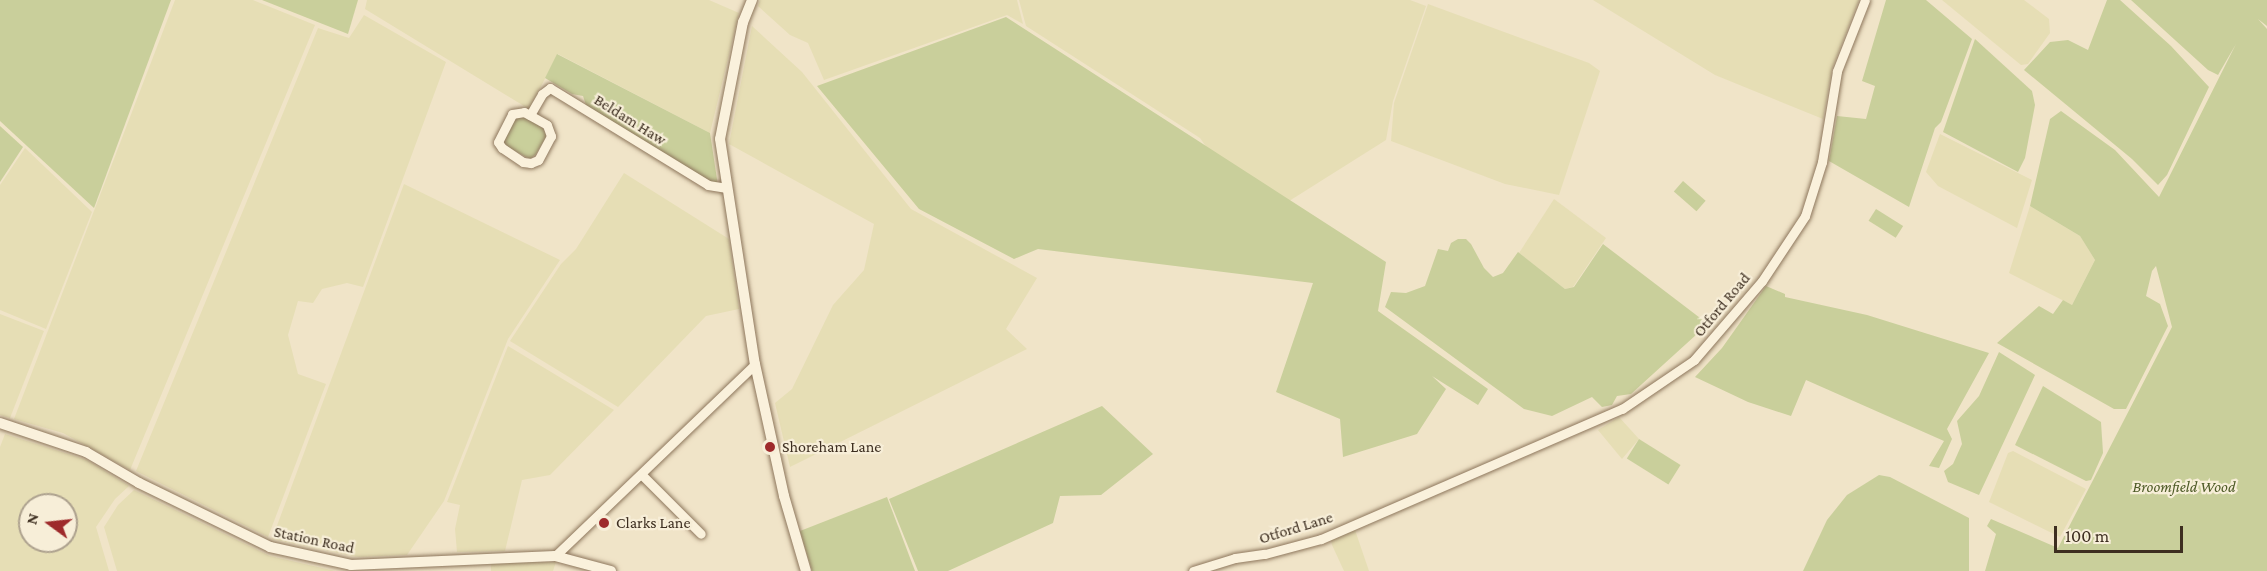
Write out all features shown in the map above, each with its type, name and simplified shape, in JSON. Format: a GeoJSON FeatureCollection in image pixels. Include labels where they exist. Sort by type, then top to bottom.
{"type":"FeatureCollection","features":[{"type":"Feature","properties":{"kind":"street"},"geometry":{"type":"LineString","coordinates":[[752,0],[743,22],[720,139],[755,364],[784,496],[806,571]]}},
{"type":"Feature","properties":{"kind":"street","name":"Otford Road"},"geometry":{"type":"LineString","coordinates":[[1438,487],[1622,409],[1694,360],[1762,281],[1805,216],[1822,162],[1837,71],[1865,0]]}},
{"type":"Feature","properties":{"kind":"street","name":"Beldam Haw"},"geometry":{"type":"LineString","coordinates":[[530,115],[542,94],[550,88],[708,185],[727,188]]}},
{"type":"Feature","properties":{"kind":"street"},"geometry":{"type":"LineString","coordinates":[[524,112],[530,115],[547,125],[551,136],[538,160],[531,163],[523,162],[502,148],[498,142],[513,114],[524,112]]}},
{"type":"Feature","properties":{"kind":"street"},"geometry":{"type":"LineString","coordinates":[[555,556],[642,475],[755,364]]}},
{"type":"Feature","properties":{"kind":"street","name":"Station Road"},"geometry":{"type":"LineString","coordinates":[[0,423],[86,452],[139,483],[270,547],[351,565],[555,556],[611,571]]}},
{"type":"Feature","properties":{"kind":"street"},"geometry":{"type":"LineString","coordinates":[[642,475],[701,534]]}},
{"type":"Feature","properties":{"kind":"street","name":"Otford Lane"},"geometry":{"type":"LineString","coordinates":[[1192,571],[1235,558],[1265,554],[1321,539],[1438,487]]}},
{"type":"Feature","properties":{"kind":"shaded area"},"geometry":{"type":"Polygon","coordinates":[[[175,0],[253,0],[315,25],[130,470],[63,433],[14,419],[175,0]]]}},
{"type":"Feature","properties":{"kind":"shaded area"},"geometry":{"type":"Polygon","coordinates":[[[367,0],[709,0],[739,13],[710,133],[558,54],[529,109],[365,9],[367,0]]]}},
{"type":"Feature","properties":{"kind":"shaded area"},"geometry":{"type":"Polygon","coordinates":[[[760,0],[1017,0],[1023,24],[1007,15],[824,80],[808,43],[790,35],[758,6],[760,0]]]}},
{"type":"Feature","properties":{"kind":"shaded area"},"geometry":{"type":"Polygon","coordinates":[[[1019,0],[1410,0],[1426,6],[1393,101],[1386,140],[1286,203],[1214,158],[1200,138],[1026,26],[1019,0]]]}},
{"type":"Feature","properties":{"kind":"shaded area"},"geometry":{"type":"Polygon","coordinates":[[[1593,0],[1859,0],[1832,69],[1823,119],[1715,75],[1593,0]]]}},
{"type":"Feature","properties":{"kind":"shaded area"},"geometry":{"type":"Polygon","coordinates":[[[1942,0],[2024,0],[2049,19],[2050,33],[2028,64],[2021,65],[1942,0]]]}},
{"type":"Feature","properties":{"kind":"shaded area"},"geometry":{"type":"Polygon","coordinates":[[[1428,4],[1589,63],[1600,71],[1559,195],[1505,184],[1391,141],[1394,103],[1428,4]]]}},
{"type":"Feature","properties":{"kind":"shaded area"},"geometry":{"type":"Polygon","coordinates":[[[364,15],[446,62],[363,287],[347,283],[322,289],[313,303],[298,301],[288,335],[298,374],[326,384],[268,537],[136,471],[318,28],[349,38],[364,15]]]}},
{"type":"Feature","properties":{"kind":"shaded area"},"geometry":{"type":"Polygon","coordinates":[[[752,26],[802,72],[911,209],[1037,278],[1006,329],[1027,349],[790,467],[775,403],[792,389],[833,305],[864,270],[874,224],[729,144],[752,26]]]}},
{"type":"Feature","properties":{"kind":"shaded area"},"geometry":{"type":"Polygon","coordinates":[[[1940,134],[2032,180],[2017,228],[1938,186],[1926,172],[1940,134]]]}},
{"type":"Feature","properties":{"kind":"shaded area"},"geometry":{"type":"Polygon","coordinates":[[[25,148],[92,212],[46,329],[0,310],[0,185],[25,148]]]}},
{"type":"Feature","properties":{"kind":"shaded area"},"geometry":{"type":"Polygon","coordinates":[[[624,173],[729,239],[739,309],[706,316],[618,407],[510,341],[561,264],[576,249],[624,173]]]}},
{"type":"Feature","properties":{"kind":"shaded area"},"geometry":{"type":"Polygon","coordinates":[[[404,184],[560,260],[508,339],[444,501],[407,555],[358,557],[272,539],[404,184]]]}},
{"type":"Feature","properties":{"kind":"shaded area"},"geometry":{"type":"Polygon","coordinates":[[[1554,199],[1606,238],[1573,287],[1565,289],[1519,253],[1554,199]]]}},
{"type":"Feature","properties":{"kind":"shaded area"},"geometry":{"type":"Polygon","coordinates":[[[2030,206],[2080,236],[2095,260],[2072,305],[2009,273],[2030,206]]]}},
{"type":"Feature","properties":{"kind":"shaded area"},"geometry":{"type":"Polygon","coordinates":[[[0,314],[44,331],[10,418],[0,415],[0,314]]]}},
{"type":"Feature","properties":{"kind":"shaded area"},"geometry":{"type":"Polygon","coordinates":[[[508,346],[614,410],[550,475],[522,480],[505,551],[457,552],[455,529],[460,505],[447,502],[508,346]]]}},
{"type":"Feature","properties":{"kind":"shaded area"},"geometry":{"type":"Polygon","coordinates":[[[1619,417],[1639,439],[1622,459],[1598,430],[1619,417]]]}},
{"type":"Feature","properties":{"kind":"shaded area"},"geometry":{"type":"Polygon","coordinates":[[[5,434],[87,460],[129,486],[115,499],[96,527],[109,571],[0,571],[0,447],[5,434]]]}},
{"type":"Feature","properties":{"kind":"shaded area"},"geometry":{"type":"Polygon","coordinates":[[[2013,451],[2086,489],[2060,537],[1989,502],[2008,453],[2013,451]]]}},
{"type":"Feature","properties":{"kind":"shaded area"},"geometry":{"type":"Polygon","coordinates":[[[134,490],[270,556],[335,571],[117,571],[104,527],[118,505],[134,490]]]}},
{"type":"Feature","properties":{"kind":"shaded area"},"geometry":{"type":"Polygon","coordinates":[[[1355,530],[1369,571],[1344,571],[1332,545],[1331,540],[1355,530]]]}},
{"type":"Feature","properties":{"kind":"shaded area"},"geometry":{"type":"Polygon","coordinates":[[[556,562],[553,571],[491,571],[491,563],[556,562]]]}},
{"type":"Feature","properties":{"kind":"green space"},"geometry":{"type":"Polygon","coordinates":[[[0,0],[171,0],[94,208],[0,121],[0,0]]]}},
{"type":"Feature","properties":{"kind":"green space"},"geometry":{"type":"Polygon","coordinates":[[[262,0],[358,0],[348,34],[262,0]]]}},
{"type":"Feature","properties":{"kind":"green space"},"geometry":{"type":"Polygon","coordinates":[[[1886,0],[1926,0],[1972,39],[1941,122],[1935,128],[1909,207],[1829,161],[1837,116],[1866,119],[1875,86],[1862,81],[1886,0]]]}},
{"type":"Feature","properties":{"kind":"green space"},"geometry":{"type":"Polygon","coordinates":[[[2107,0],[2120,0],[2171,46],[2209,87],[2167,175],[2158,185],[2132,159],[2024,70],[2050,42],[2068,40],[2088,50],[2107,0]]]}},
{"type":"Feature","properties":{"kind":"green space","name":"Broomfield Wood"},"geometry":{"type":"Polygon","coordinates":[[[2131,0],[2267,0],[2267,26],[2258,19],[2267,29],[2267,571],[1985,571],[1996,534],[1987,526],[1991,519],[2058,548],[2172,327],[2156,266],[2152,271],[2146,296],[2160,304],[2168,326],[2126,409],[2114,409],[1997,343],[2039,306],[2053,314],[2063,300],[2072,305],[2095,260],[2080,236],[2030,206],[2050,119],[2061,111],[2115,150],[2159,197],[2236,44],[2218,75],[2208,70],[2131,0]]]}},
{"type":"Feature","properties":{"kind":"green space"},"geometry":{"type":"Polygon","coordinates":[[[1006,17],[1386,262],[1378,311],[1488,389],[1478,405],[1432,376],[1446,389],[1417,434],[1343,457],[1340,419],[1276,392],[1313,283],[1038,249],[1014,259],[919,209],[817,86],[1006,17]]]}},
{"type":"Feature","properties":{"kind":"green space"},"geometry":{"type":"Polygon","coordinates":[[[1975,39],[2032,91],[2035,105],[2025,158],[2018,172],[1943,132],[1975,39]]]}},
{"type":"Feature","properties":{"kind":"green space"},"geometry":{"type":"Polygon","coordinates":[[[557,54],[710,133],[718,186],[587,108],[583,96],[572,94],[545,78],[557,54]]]}},
{"type":"Feature","properties":{"kind":"green space"},"geometry":{"type":"Polygon","coordinates":[[[524,115],[544,129],[546,137],[536,154],[530,159],[504,145],[503,137],[514,118],[524,115]]]}},
{"type":"Feature","properties":{"kind":"green space"},"geometry":{"type":"Polygon","coordinates":[[[0,126],[23,147],[0,182],[0,126]]]}},
{"type":"Feature","properties":{"kind":"green space"},"geometry":{"type":"Polygon","coordinates":[[[1683,181],[1706,201],[1696,211],[1674,192],[1683,181]]]}},
{"type":"Feature","properties":{"kind":"green space"},"geometry":{"type":"Polygon","coordinates":[[[1876,209],[1903,226],[1896,238],[1869,221],[1876,209]]]}},
{"type":"Feature","properties":{"kind":"green space"},"geometry":{"type":"Polygon","coordinates":[[[1458,239],[1466,239],[1471,244],[1484,268],[1493,277],[1503,273],[1518,252],[1565,289],[1574,287],[1603,244],[1708,324],[1631,394],[1617,396],[1612,405],[1602,407],[1592,397],[1552,416],[1524,409],[1385,307],[1391,292],[1406,293],[1425,286],[1438,249],[1448,251],[1451,243],[1458,239]]]}},
{"type":"Feature","properties":{"kind":"green space"},"geometry":{"type":"Polygon","coordinates":[[[1766,286],[1785,294],[1785,297],[1867,315],[1989,353],[1947,429],[1952,439],[1939,468],[1929,466],[1944,441],[1806,380],[1791,416],[1748,402],[1695,377],[1722,348],[1766,286]]]}},
{"type":"Feature","properties":{"kind":"green space"},"geometry":{"type":"Polygon","coordinates":[[[1999,352],[2035,375],[1979,495],[1948,482],[1944,471],[1953,464],[1962,444],[1957,421],[1979,396],[1999,352]]]}},
{"type":"Feature","properties":{"kind":"green space"},"geometry":{"type":"Polygon","coordinates":[[[2043,386],[2101,422],[2103,453],[2091,480],[2086,481],[2015,445],[2043,386]]]}},
{"type":"Feature","properties":{"kind":"green space"},"geometry":{"type":"Polygon","coordinates":[[[1102,406],[1153,454],[1101,495],[1060,496],[1053,523],[948,571],[918,571],[889,499],[1102,406]]]}},
{"type":"Feature","properties":{"kind":"green space"},"geometry":{"type":"Polygon","coordinates":[[[1639,439],[1681,465],[1668,484],[1627,459],[1639,439]]]}},
{"type":"Feature","properties":{"kind":"green space"},"geometry":{"type":"Polygon","coordinates":[[[1879,475],[1890,477],[1969,518],[1969,571],[1803,571],[1827,520],[1847,495],[1879,475]]]}},
{"type":"Feature","properties":{"kind":"green space"},"geometry":{"type":"Polygon","coordinates":[[[887,497],[915,571],[812,571],[800,531],[887,497]]]}},
{"type":"Feature","properties":{"kind":"place","name":"Shoreham Lane"},"geometry":{"type":"Point","coordinates":[770,447]}},
{"type":"Feature","properties":{"kind":"place","name":"Clarks Lane"},"geometry":{"type":"Point","coordinates":[604,523]}}]}
